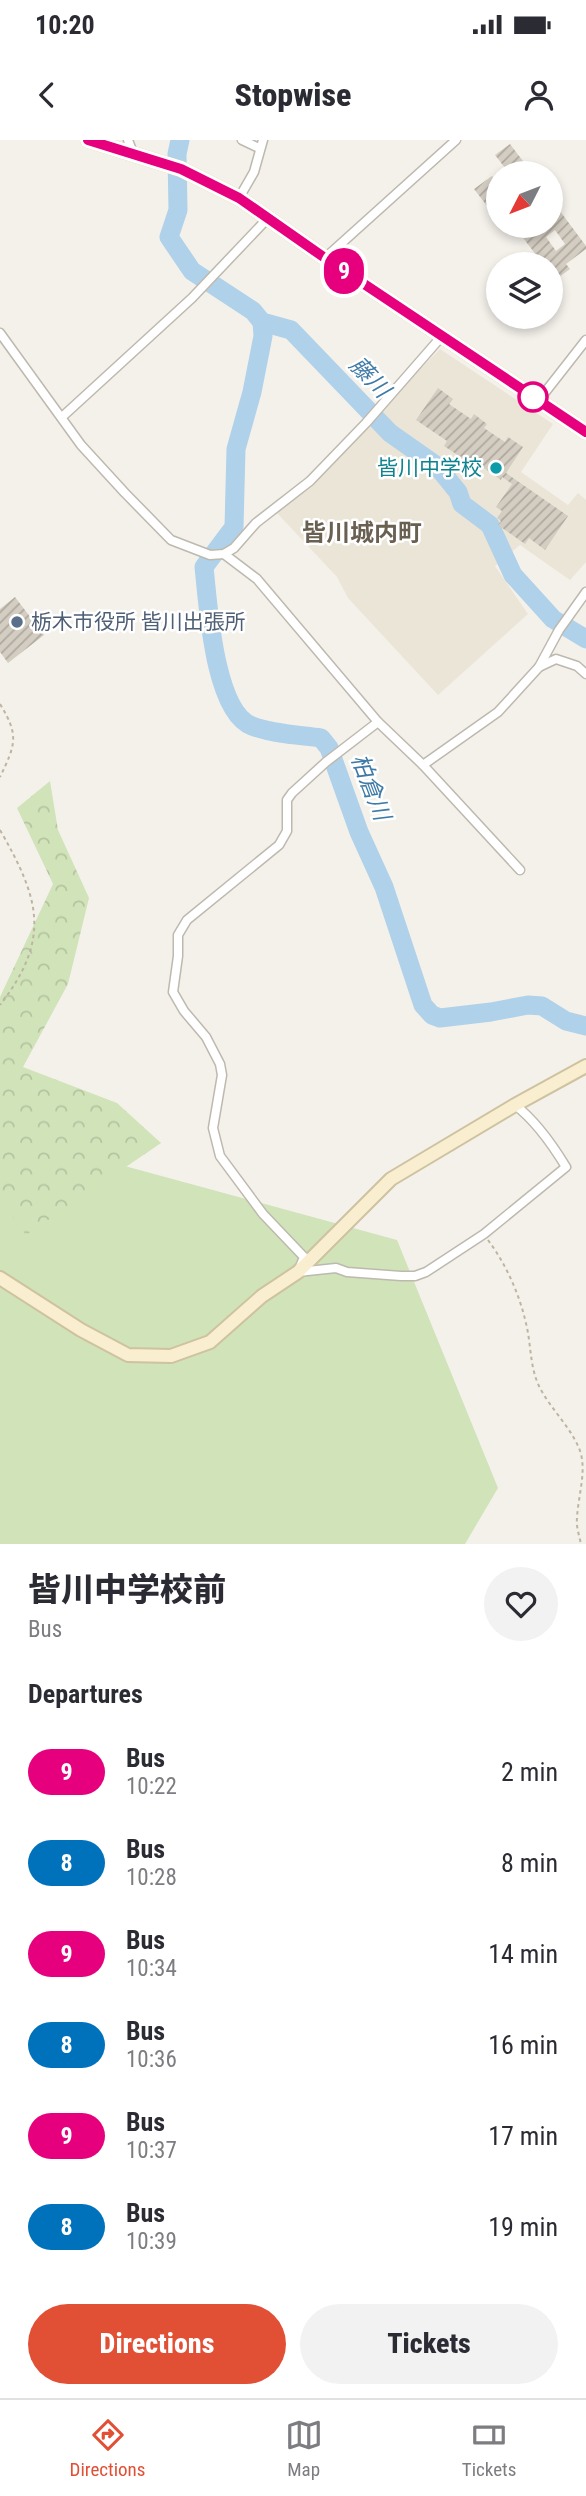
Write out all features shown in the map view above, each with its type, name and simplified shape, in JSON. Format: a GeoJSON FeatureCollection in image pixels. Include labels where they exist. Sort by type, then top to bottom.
{"type":"FeatureCollection","features":[{"type":"Feature","properties":{"kind":"main road"},"geometry":{"type":"LineString","coordinates":[[88,140],[130,146],[239,198],[586,432]]}},
{"type":"Feature","properties":{"kind":"street"},"geometry":{"type":"LineString","coordinates":[[239,198],[254,172],[261,144],[242,140]]}},
{"type":"Feature","properties":{"kind":"street"},"geometry":{"type":"LineString","coordinates":[[325,258],[456,140]]}},
{"type":"Feature","properties":{"kind":"street"},"geometry":{"type":"LineString","coordinates":[[62,417],[159,330],[268,218]]}},
{"type":"Feature","properties":{"kind":"street"},"geometry":{"type":"LineString","coordinates":[[0,334],[81,444],[171,540],[210,555],[224,554],[234,548],[256,523],[310,481],[442,336]]}},
{"type":"Feature","properties":{"kind":"street"},"geometry":{"type":"LineString","coordinates":[[539,400],[586,340]]}},
{"type":"Feature","properties":{"kind":"street"},"geometry":{"type":"LineString","coordinates":[[224,554],[257,579],[378,722],[423,765],[520,870]]}},
{"type":"Feature","properties":{"kind":"street"},"geometry":{"type":"LineString","coordinates":[[423,765],[498,712],[539,667],[559,630],[586,592]]}},
{"type":"Feature","properties":{"kind":"street"},"geometry":{"type":"LineString","coordinates":[[539,667],[556,659],[577,666],[586,674]]}},
{"type":"Feature","properties":{"kind":"street"},"geometry":{"type":"LineString","coordinates":[[298,1272],[304,1257],[263,1214],[220,1156],[213,1128],[222,1075],[220,1064],[206,1037],[184,1011],[173,992],[178,935],[187,920],[279,845],[287,831],[287,800],[326,762],[378,722]]}},
{"type":"Feature","properties":{"kind":"street"},"geometry":{"type":"LineString","coordinates":[[0,1278],[81,1330],[128,1355],[171,1356],[210,1342],[262,1296],[298,1272],[391,1179],[586,1066]]}},
{"type":"Feature","properties":{"kind":"street"},"geometry":{"type":"LineString","coordinates":[[298,1272],[337,1268],[373,1275],[415,1276],[426,1272],[484,1234],[566,1167],[552,1145],[515,1105]]}},
{"type":"Feature","properties":{"kind":"path"},"geometry":{"type":"LineString","coordinates":[[0,704],[12,724],[14,739],[0,777]]}},
{"type":"Feature","properties":{"kind":"path"},"geometry":{"type":"LineString","coordinates":[[0,830],[26,878],[36,920],[23,970],[0,1005]]}},
{"type":"Feature","properties":{"kind":"path"},"geometry":{"type":"LineString","coordinates":[[484,1234],[504,1263],[512,1282],[529,1335],[539,1387],[573,1436],[582,1455],[583,1478],[577,1517],[581,1544]]}},
{"type":"Feature","properties":{"kind":"shaded area"},"geometry":{"type":"Polygon","coordinates":[[[440,349],[553,424],[521,472],[568,505],[578,493],[586,500],[586,562],[570,580],[520,545],[495,566],[528,614],[438,695],[348,598],[337,577],[277,513],[440,349]]]}},
{"type":"Feature","properties":{"kind":"green space"},"geometry":{"type":"Polygon","coordinates":[[[50,781],[58,830],[89,898],[68,984],[23,1067],[117,1103],[161,1143],[26,1235],[0,1199],[0,997],[53,884],[17,808],[50,781]]]}},
{"type":"Feature","properties":{"kind":"green space"},"geometry":{"type":"Polygon","coordinates":[[[0,1132],[397,1240],[498,1488],[465,1544],[0,1544],[0,1132]]]}},
{"type":"Feature","properties":{"kind":"building"},"geometry":{"type":"Polygon","coordinates":[[[510,144],[523,161],[500,161],[495,155],[510,144]]]}},
{"type":"Feature","properties":{"kind":"building"},"geometry":{"type":"Polygon","coordinates":[[[486,180],[486,205],[474,189],[486,180]]]}},
{"type":"Feature","properties":{"kind":"building"},"geometry":{"type":"Polygon","coordinates":[[[564,216],[586,246],[586,249],[566,264],[570,269],[563,274],[563,252],[534,252],[523,238],[547,238],[556,251],[565,244],[561,238],[564,238],[564,216]]]}},
{"type":"Feature","properties":{"kind":"building","name":"皆川中学校"},"geometry":{"type":"Polygon","coordinates":[[[438,388],[453,399],[449,404],[471,419],[474,414],[487,424],[484,428],[505,442],[508,437],[523,447],[506,473],[568,516],[545,550],[529,538],[525,544],[498,525],[501,521],[497,518],[502,511],[496,507],[512,484],[502,477],[501,480],[471,459],[468,462],[444,446],[447,441],[416,420],[438,388]]]}},
{"type":"Feature","properties":{"kind":"building","name":"栃木市役所 皆川出張所"},"geometry":{"type":"Polygon","coordinates":[[[15,597],[44,635],[8,663],[0,652],[0,609],[15,597]]]}},
{"type":"Feature","properties":{"kind":"waterway","name":"藤川"},"geometry":{"type":"LineString","coordinates":[[180,140],[177,154],[178,210],[169,237],[192,271],[253,311],[262,322],[291,330],[390,433],[437,466],[458,492],[462,504],[490,525],[513,575],[553,619],[586,639]]}},
{"type":"Feature","properties":{"kind":"waterway","name":"柏倉川"},"geometry":{"type":"LineString","coordinates":[[262,322],[263,336],[252,392],[236,449],[234,527],[204,567],[215,655],[229,700],[239,717],[252,726],[277,733],[321,738],[329,748],[359,832],[384,887],[423,1005],[432,1015],[440,1018],[528,1005],[542,1006],[566,1021],[586,1026]]}},
{"type":"Feature","properties":{"kind":"bus line","name":"9"},"geometry":{"type":"LineString","coordinates":[[88,140],[181,169],[239,198],[586,432]]}},
{"type":"Feature","properties":{"kind":"place","name":"皆川中学校"},"geometry":{"type":"Point","coordinates":[496,468]}},
{"type":"Feature","properties":{"kind":"place","name":"栃木市役所 皆川出張所"},"geometry":{"type":"Point","coordinates":[17,622]}},
{"type":"Feature","properties":{"kind":"district","name":"皆川城内町"},"geometry":{"type":"Point","coordinates":[362,533]}}]}
